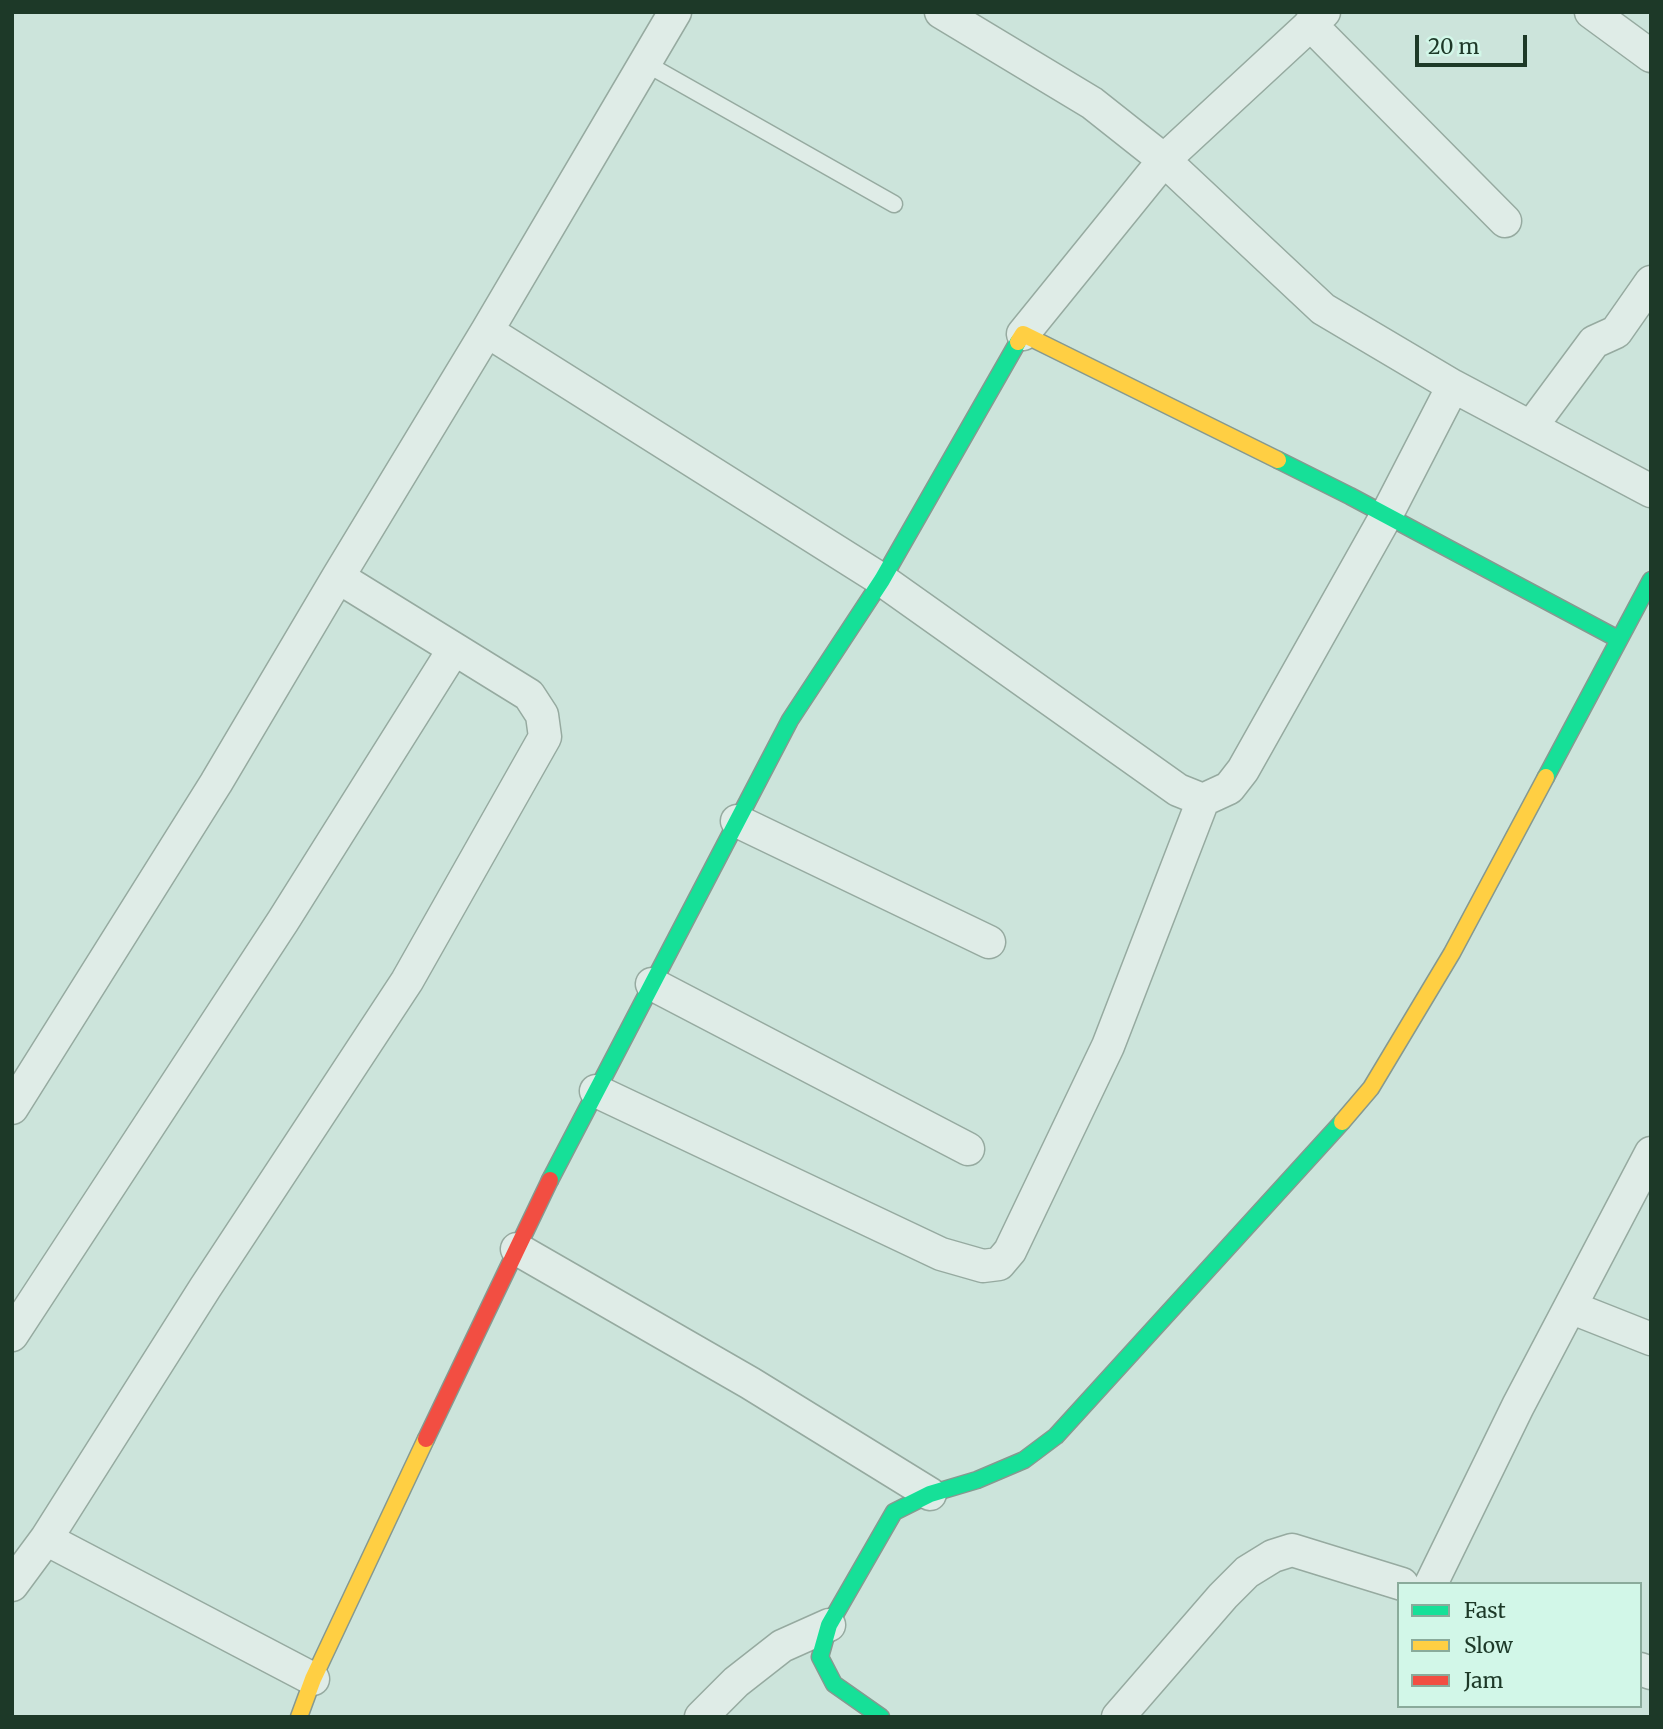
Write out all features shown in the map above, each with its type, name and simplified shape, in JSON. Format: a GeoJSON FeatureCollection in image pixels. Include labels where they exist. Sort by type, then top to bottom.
{"type":"FeatureCollection","features":[{"type":"Feature","properties":{"kind":"street"},"geometry":{"type":"LineString","coordinates":[[12,1108],[216,783],[675,12]]}},
{"type":"Feature","properties":{"kind":"street"},"geometry":{"type":"LineString","coordinates":[[941,12],[1092,103],[1164,160],[1323,309],[1453,386],[1651,491]]}},
{"type":"Feature","properties":{"kind":"street"},"geometry":{"type":"LineString","coordinates":[[1591,12],[1651,56]]}},
{"type":"Feature","properties":{"kind":"street"},"geometry":{"type":"LineString","coordinates":[[299,1717],[313,1679],[544,1191],[737,821],[790,720],[882,580],[1023,334],[1164,160],[1317,18],[1505,221]]}},
{"type":"Feature","properties":{"kind":"street"},"geometry":{"type":"LineString","coordinates":[[1531,427],[1594,342],[1616,332],[1651,282]]}},
{"type":"Feature","properties":{"kind":"street"},"geometry":{"type":"LineString","coordinates":[[487,331],[882,580],[1178,790],[1203,800]]}},
{"type":"Feature","properties":{"kind":"street"},"geometry":{"type":"LineString","coordinates":[[1023,334],[1350,496],[1618,639]]}},
{"type":"Feature","properties":{"kind":"street"},"geometry":{"type":"LineString","coordinates":[[596,1091],[941,1254],[983,1266],[999,1264],[1010,1251],[1108,1046],[1203,800],[1230,788],[1243,770],[1387,516],[1453,386]]}},
{"type":"Feature","properties":{"kind":"street"},"geometry":{"type":"LineString","coordinates":[[12,1585],[46,1539],[205,1288],[407,981],[545,737],[542,715],[529,695],[338,577]]}},
{"type":"Feature","properties":{"kind":"street"},"geometry":{"type":"LineString","coordinates":[[881,1717],[834,1684],[820,1657],[829,1625],[894,1512],[930,1494],[977,1480],[1024,1460],[1055,1436],[1315,1153],[1371,1088],[1452,953],[1651,580]]}},
{"type":"Feature","properties":{"kind":"street"},"geometry":{"type":"LineString","coordinates":[[12,1335],[284,921],[454,649]]}},
{"type":"Feature","properties":{"kind":"street"},"geometry":{"type":"LineString","coordinates":[[737,821],[989,942]]}},
{"type":"Feature","properties":{"kind":"street"},"geometry":{"type":"LineString","coordinates":[[652,984],[968,1149]]}},
{"type":"Feature","properties":{"kind":"street"},"geometry":{"type":"LineString","coordinates":[[1432,1582],[1518,1406],[1651,1153]]}},
{"type":"Feature","properties":{"kind":"street"},"geometry":{"type":"LineString","coordinates":[[517,1249],[750,1383],[930,1494]]}},
{"type":"Feature","properties":{"kind":"street"},"geometry":{"type":"LineString","coordinates":[[1570,1307],[1651,1339]]}},
{"type":"Feature","properties":{"kind":"street"},"geometry":{"type":"LineString","coordinates":[[46,1539],[313,1679]]}},
{"type":"Feature","properties":{"kind":"street"},"geometry":{"type":"LineString","coordinates":[[1118,1717],[1223,1596],[1247,1572],[1273,1556],[1292,1550],[1397,1582]]}},
{"type":"Feature","properties":{"kind":"street"},"geometry":{"type":"LineString","coordinates":[[701,1717],[736,1682],[782,1646],[829,1625]]}},
{"type":"Feature","properties":{"kind":"lane"},"geometry":{"type":"LineString","coordinates":[[645,63],[894,204]]}},
{"type":"Feature","properties":{"kind":"traffic: fast"},"geometry":{"type":"LineString","coordinates":[[550,1180],[790,720],[882,580],[1018,342]]}},
{"type":"Feature","properties":{"kind":"traffic: fast"},"geometry":{"type":"LineString","coordinates":[[1278,460],[1618,639]]}},
{"type":"Feature","properties":{"kind":"traffic: fast"},"geometry":{"type":"LineString","coordinates":[[1546,777],[1651,580]]}},
{"type":"Feature","properties":{"kind":"traffic: fast"},"geometry":{"type":"LineString","coordinates":[[881,1717],[834,1684],[820,1657],[829,1625],[894,1512],[930,1494],[977,1480],[1024,1460],[1056,1436],[1342,1122]]}},
{"type":"Feature","properties":{"kind":"traffic: slow"},"geometry":{"type":"LineString","coordinates":[[1018,342],[1023,334],[1278,460]]}},
{"type":"Feature","properties":{"kind":"traffic: slow"},"geometry":{"type":"LineString","coordinates":[[1342,1122],[1371,1088],[1452,953],[1546,777]]}},
{"type":"Feature","properties":{"kind":"traffic: slow"},"geometry":{"type":"LineString","coordinates":[[299,1717],[313,1679],[426,1439]]}},
{"type":"Feature","properties":{"kind":"traffic: jam"},"geometry":{"type":"LineString","coordinates":[[426,1439],[550,1180]]}}]}
